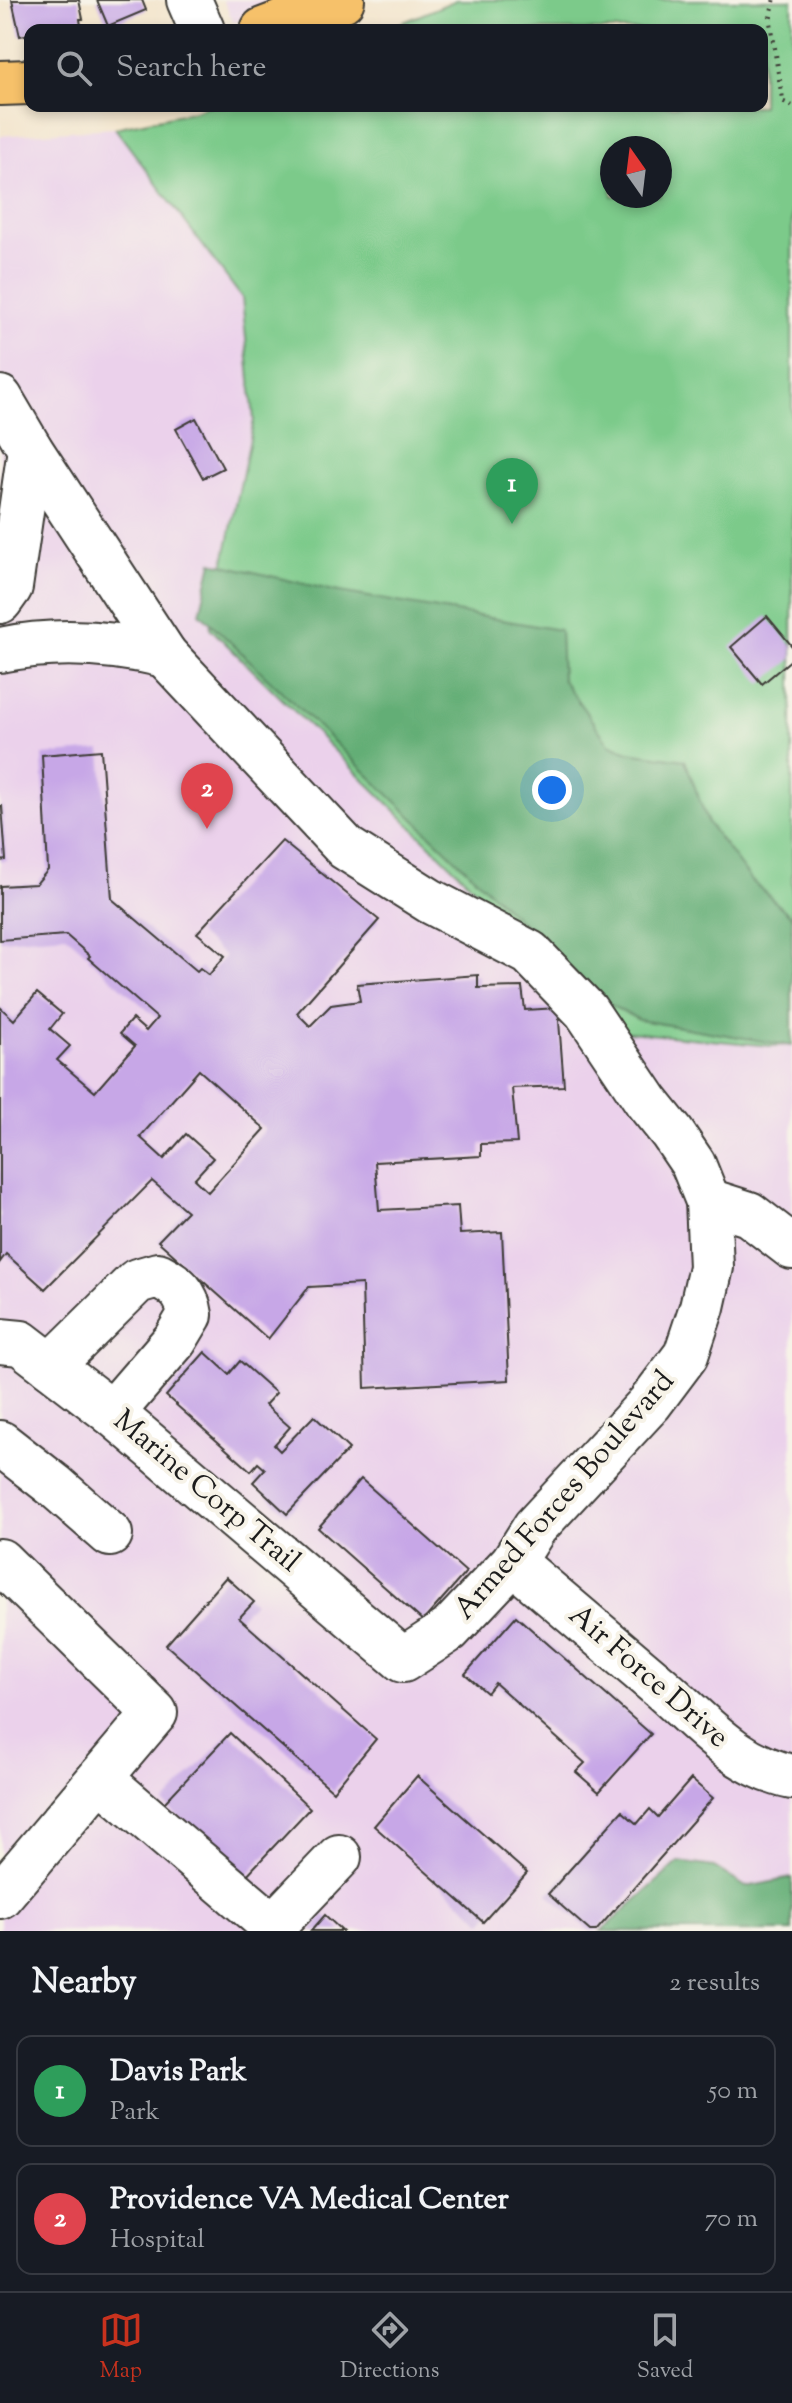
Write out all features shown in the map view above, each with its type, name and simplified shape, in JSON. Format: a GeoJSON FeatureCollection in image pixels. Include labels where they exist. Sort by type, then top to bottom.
{"type":"FeatureCollection","features":[{"type":"Feature","properties":{"kind":"main road"},"geometry":{"type":"LineString","coordinates":[[279,24],[342,0]]}},
{"type":"Feature","properties":{"kind":"main road"},"geometry":{"type":"LineString","coordinates":[[0,83],[24,82]]}},
{"type":"Feature","properties":{"kind":"street"},"geometry":{"type":"LineString","coordinates":[[189,0],[199,24]]}},
{"type":"Feature","properties":{"kind":"street","name":"Armed Forces Boulevard"},"geometry":{"type":"LineString","coordinates":[[0,398],[165,655],[346,848],[430,901],[530,953],[586,1011],[693,1164],[708,1201],[711,1267],[686,1355],[650,1403],[535,1527],[513,1562],[449,1630],[403,1660]]}},
{"type":"Feature","properties":{"kind":"street"},"geometry":{"type":"LineString","coordinates":[[0,601],[10,587],[30,449]]}},
{"type":"Feature","properties":{"kind":"street"},"geometry":{"type":"LineString","coordinates":[[0,650],[37,643],[129,647],[165,655]]}},
{"type":"Feature","properties":{"kind":"street"},"geometry":{"type":"LineString","coordinates":[[708,1201],[749,1214],[792,1247]]}},
{"type":"Feature","properties":{"kind":"street"},"geometry":{"type":"LineString","coordinates":[[51,1366],[137,1281],[158,1275],[177,1286],[188,1300],[190,1315],[175,1340],[112,1413]]}},
{"type":"Feature","properties":{"kind":"street","name":"Marine Corp Trail"},"geometry":{"type":"LineString","coordinates":[[0,1341],[21,1343],[112,1413],[403,1660]]}},
{"type":"Feature","properties":{"kind":"street"},"geometry":{"type":"LineString","coordinates":[[0,1443],[110,1534]]}},
{"type":"Feature","properties":{"kind":"street"},"geometry":{"type":"LineString","coordinates":[[0,1561],[155,1713],[0,1896]]}},
{"type":"Feature","properties":{"kind":"street","name":"Air Force Drive"},"geometry":{"type":"LineString","coordinates":[[513,1562],[690,1712],[726,1747],[754,1765],[792,1777]]}},
{"type":"Feature","properties":{"kind":"street"},"geometry":{"type":"LineString","coordinates":[[101,1779],[271,1928],[339,1857]]}},
{"type":"Feature","properties":{"kind":"path"},"geometry":{"type":"LineString","coordinates":[[774,0],[770,19],[783,102],[792,106]]}},
{"type":"Feature","properties":{"kind":"shaded area"},"geometry":{"type":"Polygon","coordinates":[[[223,0],[288,0],[234,23],[223,0]]]}},
{"type":"Feature","properties":{"kind":"shaded area"},"geometry":{"type":"Polygon","coordinates":[[[115,128],[242,298],[254,420],[210,628],[619,1031],[771,1046],[792,1045],[792,1881],[736,1931],[0,1931],[0,136],[115,128]]]}},
{"type":"Feature","properties":{"kind":"green space"},"geometry":{"type":"Polygon","coordinates":[[[456,0],[792,0],[792,1045],[771,1046],[619,1031],[210,628],[254,420],[242,298],[115,128],[190,112],[768,112],[768,24],[399,24],[456,0]]]}},
{"type":"Feature","properties":{"kind":"green space"},"geometry":{"type":"Polygon","coordinates":[[[212,562],[334,591],[560,630],[562,679],[609,744],[628,752],[685,760],[708,823],[752,881],[792,917],[792,1046],[639,1020],[604,1002],[200,613],[212,562]]]}},
{"type":"Feature","properties":{"kind":"green space"},"geometry":{"type":"Polygon","coordinates":[[[679,1862],[714,1867],[746,1887],[792,1878],[792,1931],[601,1931],[679,1862]]]}},
{"type":"Feature","properties":{"kind":"building"},"geometry":{"type":"Polygon","coordinates":[[[12,0],[79,0],[83,19],[80,19],[81,24],[24,24],[24,35],[20,36],[12,0]]]}},
{"type":"Feature","properties":{"kind":"building"},"geometry":{"type":"Polygon","coordinates":[[[97,0],[142,0],[146,10],[107,24],[97,0]]]}},
{"type":"Feature","properties":{"kind":"building"},"geometry":{"type":"Polygon","coordinates":[[[196,418],[223,468],[203,478],[176,429],[196,418]]]}},
{"type":"Feature","properties":{"kind":"building"},"geometry":{"type":"Polygon","coordinates":[[[767,616],[792,646],[792,659],[762,684],[731,647],[767,616]]]}},
{"type":"Feature","properties":{"kind":"building"},"geometry":{"type":"Polygon","coordinates":[[[101,750],[112,899],[197,971],[200,968],[209,975],[225,956],[197,933],[282,841],[379,920],[297,1013],[310,1026],[331,1005],[360,1001],[357,984],[478,975],[478,988],[522,987],[525,1010],[558,1008],[564,1086],[512,1088],[517,1143],[481,1144],[481,1156],[375,1162],[379,1210],[458,1206],[460,1234],[502,1232],[509,1380],[365,1388],[362,1284],[309,1287],[268,1339],[158,1241],[187,1211],[152,1181],[45,1289],[6,1254],[0,1262],[0,1007],[14,1020],[37,993],[62,1014],[50,1029],[70,1046],[57,1060],[95,1092],[135,1046],[120,1033],[132,1019],[146,1031],[157,1018],[66,935],[0,940],[0,886],[36,884],[48,870],[42,755],[101,750]],[[199,1070],[140,1137],[164,1159],[186,1134],[213,1158],[194,1179],[208,1192],[265,1129],[199,1070]]]}},
{"type":"Feature","properties":{"kind":"building"},"geometry":{"type":"Polygon","coordinates":[[[0,806],[6,860],[0,861],[0,806]]]}},
{"type":"Feature","properties":{"kind":"building"},"geometry":{"type":"Polygon","coordinates":[[[205,1352],[229,1374],[240,1361],[276,1393],[265,1405],[290,1427],[274,1445],[280,1451],[314,1416],[349,1449],[287,1514],[253,1482],[265,1469],[258,1463],[251,1471],[166,1396],[205,1352]]]}},
{"type":"Feature","properties":{"kind":"building"},"geometry":{"type":"Polygon","coordinates":[[[361,1479],[466,1572],[423,1621],[318,1528],[361,1479]]]}},
{"type":"Feature","properties":{"kind":"building"},"geometry":{"type":"Polygon","coordinates":[[[226,1577],[254,1602],[239,1618],[376,1739],[333,1791],[166,1645],[226,1577]]]}},
{"type":"Feature","properties":{"kind":"building"},"geometry":{"type":"Polygon","coordinates":[[[516,1616],[651,1734],[599,1792],[576,1772],[585,1763],[495,1683],[487,1693],[465,1674],[516,1616]]]}},
{"type":"Feature","properties":{"kind":"building"},"geometry":{"type":"Polygon","coordinates":[[[230,1733],[310,1808],[244,1878],[164,1803],[230,1733]]]}},
{"type":"Feature","properties":{"kind":"building"},"geometry":{"type":"Polygon","coordinates":[[[417,1776],[527,1873],[483,1922],[374,1826],[417,1776]]]}},
{"type":"Feature","properties":{"kind":"building"},"geometry":{"type":"Polygon","coordinates":[[[691,1779],[713,1798],[596,1931],[590,1931],[548,1894],[622,1811],[637,1824],[650,1809],[658,1817],[691,1779]]]}},
{"type":"Feature","properties":{"kind":"building"},"geometry":{"type":"Polygon","coordinates":[[[325,1915],[342,1931],[311,1931],[325,1915]]]}},
{"type":"Feature","properties":{"kind":"place","name":"Davis Park"},"geometry":{"type":"Point","coordinates":[512,524]}},
{"type":"Feature","properties":{"kind":"place","name":"Providence VA Medical Center"},"geometry":{"type":"Point","coordinates":[207,829]}}]}
